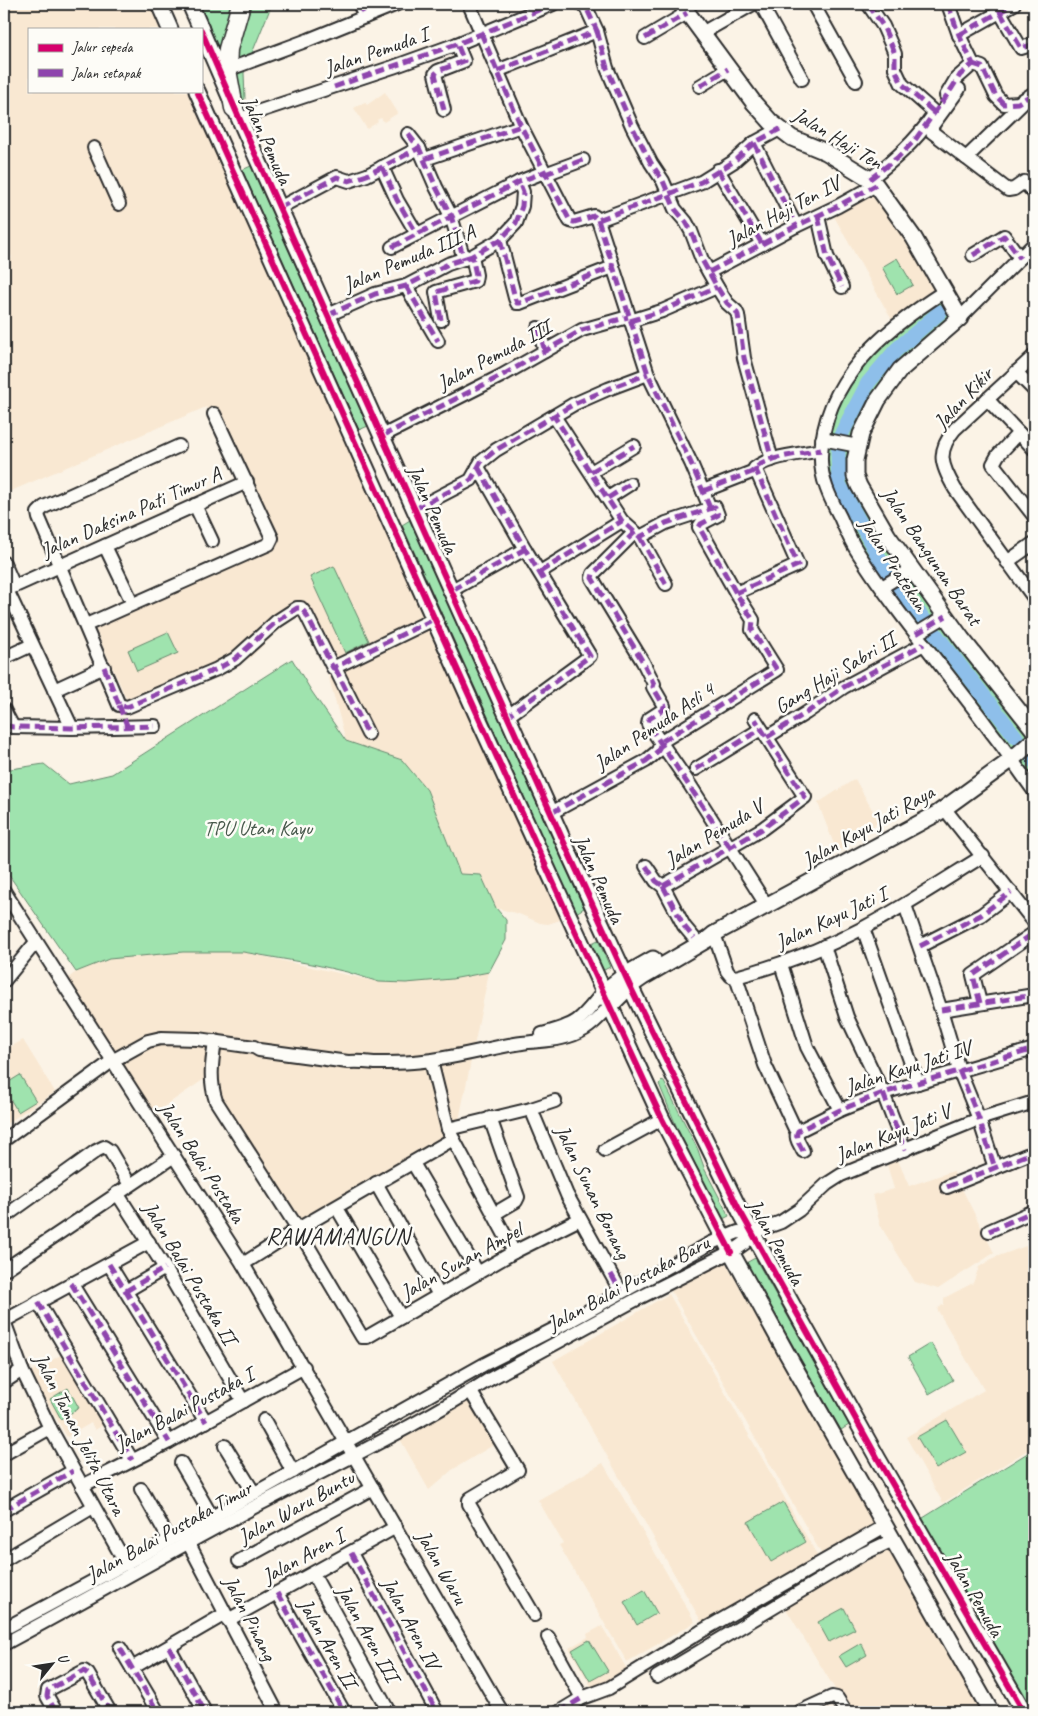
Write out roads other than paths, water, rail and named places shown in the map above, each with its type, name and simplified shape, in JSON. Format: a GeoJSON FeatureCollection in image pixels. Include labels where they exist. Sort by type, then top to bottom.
{"type":"FeatureCollection","features":[{"type":"Feature","properties":{"kind":"highway"},"geometry":{"type":"LineString","coordinates":[[237,114],[227,70],[228,49],[241,4]]}},
{"type":"Feature","properties":{"kind":"main road"},"geometry":{"type":"LineString","coordinates":[[159,4],[170,28]]}},
{"type":"Feature","properties":{"kind":"main road","name":"Jalan Pemuda"},"geometry":{"type":"LineString","coordinates":[[190,4],[200,28]]}},
{"type":"Feature","properties":{"kind":"main road","name":"Jalan Haji Ten"},"geometry":{"type":"LineString","coordinates":[[684,8],[754,103],[780,129],[792,138],[826,152],[873,182],[914,238],[954,307]]}},
{"type":"Feature","properties":{"kind":"main road","name":"Jalan Pemuda"},"geometry":{"type":"LineString","coordinates":[[202,32],[237,114],[282,206],[328,315],[551,813],[628,981],[710,1151],[752,1233],[878,1459],[1024,1712]]}},
{"type":"Feature","properties":{"kind":"main road","name":"Jalan Pemuda"},"geometry":{"type":"LineString","coordinates":[[197,92],[434,619],[662,1119],[730,1252],[782,1346],[991,1712]]}},
{"type":"Feature","properties":{"kind":"main road","name":"Jalan Bangunan Barat"},"geometry":{"type":"LineString","coordinates":[[954,307],[900,370],[878,400],[861,434],[855,460],[855,476],[906,571],[941,619],[1034,730]]}},
{"type":"Feature","properties":{"kind":"main road","name":"Jalan Kayu Jati Raya"},"geometry":{"type":"LineString","coordinates":[[604,992],[708,939],[944,808],[1034,740]]}},
{"type":"Feature","properties":{"kind":"main road","name":"Jalan Kayu Jati Raya"},"geometry":{"type":"LineString","coordinates":[[610,1006],[628,981],[694,938],[714,934]]}},
{"type":"Feature","properties":{"kind":"street"},"geometry":{"type":"LineString","coordinates":[[358,4],[365,17]]}},
{"type":"Feature","properties":{"kind":"street"},"geometry":{"type":"LineString","coordinates":[[227,70],[397,4]]}},
{"type":"Feature","properties":{"kind":"street"},"geometry":{"type":"LineString","coordinates":[[469,4],[522,126],[544,173],[570,221],[574,222],[594,216],[598,220],[648,374],[710,508]]}},
{"type":"Feature","properties":{"kind":"street","name":"Jalan Pemuda I"},"geometry":{"type":"LineString","coordinates":[[237,114],[254,113],[370,75],[456,44],[481,33],[524,9],[553,4]]}},
{"type":"Feature","properties":{"kind":"street"},"geometry":{"type":"LineString","coordinates":[[581,4],[586,7],[597,31],[608,68],[632,126],[651,164],[663,181],[675,209],[691,231],[717,287],[727,303],[736,311],[744,358],[772,460]]}},
{"type":"Feature","properties":{"kind":"street"},"geometry":{"type":"LineString","coordinates":[[702,33],[753,4]]}},
{"type":"Feature","properties":{"kind":"street"},"geometry":{"type":"LineString","coordinates":[[761,4],[802,79]]}},
{"type":"Feature","properties":{"kind":"street"},"geometry":{"type":"LineString","coordinates":[[813,4],[856,82]]}},
{"type":"Feature","properties":{"kind":"street"},"geometry":{"type":"LineString","coordinates":[[868,4],[883,26],[891,44],[895,54],[895,70],[902,84],[935,113]]}},
{"type":"Feature","properties":{"kind":"street"},"geometry":{"type":"LineString","coordinates":[[948,4],[959,36],[973,64],[985,70],[1001,103],[1018,103],[1032,96]]}},
{"type":"Feature","properties":{"kind":"street"},"geometry":{"type":"LineString","coordinates":[[959,36],[1014,4]]}},
{"type":"Feature","properties":{"kind":"street"},"geometry":{"type":"LineString","coordinates":[[645,38],[684,8]]}},
{"type":"Feature","properties":{"kind":"street"},"geometry":{"type":"LineString","coordinates":[[1000,12],[1021,48],[1034,44]]}},
{"type":"Feature","properties":{"kind":"street"},"geometry":{"type":"LineString","coordinates":[[497,71],[597,31]]}},
{"type":"Feature","properties":{"kind":"street"},"geometry":{"type":"LineString","coordinates":[[444,110],[435,74],[438,71],[464,61],[456,44]]}},
{"type":"Feature","properties":{"kind":"street","name":"Jalan Haji Ten IV"},"geometry":{"type":"LineString","coordinates":[[709,272],[818,216],[873,182],[915,140],[952,88],[956,79],[973,64]]}},
{"type":"Feature","properties":{"kind":"street"},"geometry":{"type":"LineString","coordinates":[[700,86],[728,69]]}},
{"type":"Feature","properties":{"kind":"street"},"geometry":{"type":"LineString","coordinates":[[959,89],[932,130],[1008,190],[1014,189],[1034,174]]}},
{"type":"Feature","properties":{"kind":"street"},"geometry":{"type":"LineString","coordinates":[[966,158],[1017,107],[1032,96]]}},
{"type":"Feature","properties":{"kind":"street"},"geometry":{"type":"LineString","coordinates":[[282,206],[337,177],[351,180],[422,154],[522,126]]}},
{"type":"Feature","properties":{"kind":"street"},"geometry":{"type":"LineString","coordinates":[[598,220],[701,182],[732,162],[754,143],[780,129]]}},
{"type":"Feature","properties":{"kind":"street"},"geometry":{"type":"LineString","coordinates":[[408,134],[422,154],[436,187],[452,216],[477,278],[475,281],[436,292],[441,320]]}},
{"type":"Feature","properties":{"kind":"street"},"geometry":{"type":"LineString","coordinates":[[754,143],[796,226]]}},
{"type":"Feature","properties":{"kind":"street"},"geometry":{"type":"LineString","coordinates":[[94,148],[119,204]]}},
{"type":"Feature","properties":{"kind":"street"},"geometry":{"type":"LineString","coordinates":[[392,247],[520,182],[583,160]]}},
{"type":"Feature","properties":{"kind":"street"},"geometry":{"type":"LineString","coordinates":[[382,168],[397,200],[417,234]]}},
{"type":"Feature","properties":{"kind":"street"},"geometry":{"type":"LineString","coordinates":[[718,170],[762,244]]}},
{"type":"Feature","properties":{"kind":"street","name":"Jalan Pemuda III A"},"geometry":{"type":"LineString","coordinates":[[328,315],[375,294],[406,286],[448,264],[468,258],[500,240],[516,223],[522,206],[523,192],[520,182]]}},
{"type":"Feature","properties":{"kind":"street"},"geometry":{"type":"LineString","coordinates":[[1024,182],[1034,193]]}},
{"type":"Feature","properties":{"kind":"street"},"geometry":{"type":"LineString","coordinates":[[818,216],[827,256],[842,287]]}},
{"type":"Feature","properties":{"kind":"street"},"geometry":{"type":"LineString","coordinates":[[974,255],[1004,236],[1020,258]]}},
{"type":"Feature","properties":{"kind":"street"},"geometry":{"type":"LineString","coordinates":[[500,240],[517,303],[612,267]]}},
{"type":"Feature","properties":{"kind":"street","name":"Jalan Bangunan Barat"},"geometry":{"type":"LineString","coordinates":[[954,307],[1020,258],[1034,244]]}},
{"type":"Feature","properties":{"kind":"street"},"geometry":{"type":"LineString","coordinates":[[406,286],[438,341]]}},
{"type":"Feature","properties":{"kind":"street","name":"Jalan Pemuda III"},"geometry":{"type":"LineString","coordinates":[[382,436],[502,376],[582,330],[662,311],[717,287]]}},
{"type":"Feature","properties":{"kind":"street","name":"Jalan Pratekan"},"geometry":{"type":"LineString","coordinates":[[954,307],[899,322],[855,366],[836,393],[826,420],[820,458],[825,487],[856,549],[885,584],[1034,791]]}},
{"type":"Feature","properties":{"kind":"street"},"geometry":{"type":"LineString","coordinates":[[538,328],[545,351]]}},
{"type":"Feature","properties":{"kind":"street","name":"Jalan Kikir"},"geometry":{"type":"LineString","coordinates":[[1034,356],[955,429],[947,439],[942,459],[945,471],[955,489],[1034,597]]}},
{"type":"Feature","properties":{"kind":"street"},"geometry":{"type":"LineString","coordinates":[[1016,372],[1034,390]]}},
{"type":"Feature","properties":{"kind":"street"},"geometry":{"type":"LineString","coordinates":[[415,509],[465,484],[471,480],[486,457],[574,404],[608,388],[648,374]]}},
{"type":"Feature","properties":{"kind":"street"},"geometry":{"type":"LineString","coordinates":[[987,399],[1034,449]]}},
{"type":"Feature","properties":{"kind":"street"},"geometry":{"type":"LineString","coordinates":[[86,625],[269,544],[272,538],[214,414]]}},
{"type":"Feature","properties":{"kind":"street"},"geometry":{"type":"LineString","coordinates":[[554,416],[622,521],[637,534],[666,584]]}},
{"type":"Feature","properties":{"kind":"street"},"geometry":{"type":"LineString","coordinates":[[1019,433],[998,455],[993,464],[1034,516]]}},
{"type":"Feature","properties":{"kind":"street"},"geometry":{"type":"LineString","coordinates":[[702,490],[752,472],[755,468],[772,460],[822,445],[858,446]]}},
{"type":"Feature","properties":{"kind":"street"},"geometry":{"type":"LineString","coordinates":[[128,728],[104,667],[39,518],[40,511],[44,507],[179,446]]}},
{"type":"Feature","properties":{"kind":"street"},"geometry":{"type":"LineString","coordinates":[[591,472],[634,446]]}},
{"type":"Feature","properties":{"kind":"street"},"geometry":{"type":"LineString","coordinates":[[478,467],[590,656],[508,716]]}},
{"type":"Feature","properties":{"kind":"street"},"geometry":{"type":"LineString","coordinates":[[755,468],[798,565],[736,593],[699,527],[718,515],[715,507],[637,534],[593,574],[592,578],[643,662],[654,684],[653,687],[664,706],[663,710],[648,722],[766,906]]}},
{"type":"Feature","properties":{"kind":"street","name":"Jalan Daksina Pati Timur A"},"geometry":{"type":"LineString","coordinates":[[8,589],[247,482]]}},
{"type":"Feature","properties":{"kind":"street"},"geometry":{"type":"LineString","coordinates":[[608,498],[630,484]]}},
{"type":"Feature","properties":{"kind":"street"},"geometry":{"type":"LineString","coordinates":[[195,505],[212,541]]}},
{"type":"Feature","properties":{"kind":"street"},"geometry":{"type":"LineString","coordinates":[[540,572],[622,521]]}},
{"type":"Feature","properties":{"kind":"street"},"geometry":{"type":"LineString","coordinates":[[1007,562],[1034,543]]}},
{"type":"Feature","properties":{"kind":"street"},"geometry":{"type":"LineString","coordinates":[[105,546],[129,596]]}},
{"type":"Feature","properties":{"kind":"street"},"geometry":{"type":"LineString","coordinates":[[452,590],[525,549]]}},
{"type":"Feature","properties":{"kind":"street"},"geometry":{"type":"LineString","coordinates":[[4,563],[8,589],[32,645],[72,728]]}},
{"type":"Feature","properties":{"kind":"street"},"geometry":{"type":"LineString","coordinates":[[885,584],[906,571]]}},
{"type":"Feature","properties":{"kind":"street","name":"Jalan Pemuda Asli 4"},"geometry":{"type":"LineString","coordinates":[[551,813],[646,761],[656,753],[662,742],[777,670],[752,630],[753,620],[736,593]]}},
{"type":"Feature","properties":{"kind":"street"},"geometry":{"type":"LineString","coordinates":[[117,700],[127,706],[217,669],[244,652],[266,630],[292,611],[301,608],[306,614],[331,667],[335,668],[368,734]]}},
{"type":"Feature","properties":{"kind":"street"},"geometry":{"type":"LineString","coordinates":[[335,668],[434,619]]}},
{"type":"Feature","properties":{"kind":"street","name":"Gang Haji Sabri II"},"geometry":{"type":"LineString","coordinates":[[696,769],[761,729],[806,713],[922,636],[941,619]]}},
{"type":"Feature","properties":{"kind":"street"},"geometry":{"type":"LineString","coordinates":[[4,658],[32,645]]}},
{"type":"Feature","properties":{"kind":"street"},"geometry":{"type":"LineString","coordinates":[[54,690],[104,667]]}},
{"type":"Feature","properties":{"kind":"street"},"geometry":{"type":"LineString","coordinates":[[4,710],[8,726],[128,728],[155,726]]}},
{"type":"Feature","properties":{"kind":"street","name":"Jalan Pemuda V"},"geometry":{"type":"LineString","coordinates":[[646,866],[656,881],[663,886],[780,817],[805,798],[761,729]]}},
{"type":"Feature","properties":{"kind":"street"},"geometry":{"type":"LineString","coordinates":[[944,808],[1034,922]]}},
{"type":"Feature","properties":{"kind":"street","name":"Jalan Kayu Jati I"},"geometry":{"type":"LineString","coordinates":[[736,978],[781,964],[863,928],[905,905],[983,856]]}},
{"type":"Feature","properties":{"kind":"street"},"geometry":{"type":"LineString","coordinates":[[663,886],[684,926],[694,938]]}},
{"type":"Feature","properties":{"kind":"street","name":"Jalan Balai Pustaka"},"geometry":{"type":"LineString","coordinates":[[4,892],[243,1264],[347,1441]]}},
{"type":"Feature","properties":{"kind":"street"},"geometry":{"type":"LineString","coordinates":[[920,946],[981,915],[1011,892]]}},
{"type":"Feature","properties":{"kind":"street"},"geometry":{"type":"LineString","coordinates":[[905,905],[941,1010],[959,1070],[979,1120],[995,1168]]}},
{"type":"Feature","properties":{"kind":"street"},"geometry":{"type":"LineString","coordinates":[[863,928],[918,1084]]}},
{"type":"Feature","properties":{"kind":"street"},"geometry":{"type":"LineString","coordinates":[[980,1003],[972,975],[1034,933]]}},
{"type":"Feature","properties":{"kind":"street"},"geometry":{"type":"LineString","coordinates":[[714,934],[727,971],[736,978],[765,1065],[798,1131],[796,1136],[803,1151]]}},
{"type":"Feature","properties":{"kind":"street"},"geometry":{"type":"LineString","coordinates":[[4,982],[36,942]]}},
{"type":"Feature","properties":{"kind":"street"},"geometry":{"type":"LineString","coordinates":[[824,946],[847,1017],[883,1093],[905,1150]]}},
{"type":"Feature","properties":{"kind":"street"},"geometry":{"type":"LineString","coordinates":[[781,964],[807,1047],[840,1110]]}},
{"type":"Feature","properties":{"kind":"street"},"geometry":{"type":"LineString","coordinates":[[522,1043],[577,1022],[604,992]]}},
{"type":"Feature","properties":{"kind":"street"},"geometry":{"type":"LineString","coordinates":[[941,1010],[1034,995]]}},
{"type":"Feature","properties":{"kind":"street"},"geometry":{"type":"LineString","coordinates":[[4,1140],[112,1061],[148,1041],[161,1038],[215,1041],[254,1047],[259,1050],[348,1062],[395,1063],[431,1061],[522,1043],[543,1042],[570,1036],[596,1021],[610,1006]]}},
{"type":"Feature","properties":{"kind":"street"},"geometry":{"type":"LineString","coordinates":[[215,1041],[211,1082],[216,1101],[298,1228]]}},
{"type":"Feature","properties":{"kind":"street","name":"Jalan Kayu Jati IV"},"geometry":{"type":"LineString","coordinates":[[798,1131],[840,1110],[883,1093],[1034,1049]]}},
{"type":"Feature","properties":{"kind":"street"},"geometry":{"type":"LineString","coordinates":[[431,1061],[450,1134],[514,1252]]}},
{"type":"Feature","properties":{"kind":"street"},"geometry":{"type":"LineString","coordinates":[[243,1264],[298,1228],[337,1208],[376,1183],[413,1163],[450,1134],[490,1118],[531,1109],[555,1101]]}},
{"type":"Feature","properties":{"kind":"street","name":"Jalan Kayu Jati V"},"geometry":{"type":"LineString","coordinates":[[752,1233],[781,1222],[799,1210],[827,1184],[841,1175],[979,1120],[1034,1102]]}},
{"type":"Feature","properties":{"kind":"street","name":"Jalan Sunan Bonang"},"geometry":{"type":"LineString","coordinates":[[531,1109],[560,1181],[621,1292]]}},
{"type":"Feature","properties":{"kind":"street"},"geometry":{"type":"LineString","coordinates":[[490,1118],[518,1197],[516,1201],[494,1214]]}},
{"type":"Feature","properties":{"kind":"street"},"geometry":{"type":"LineString","coordinates":[[605,1150],[662,1119]]}},
{"type":"Feature","properties":{"kind":"street"},"geometry":{"type":"LineString","coordinates":[[4,1217],[104,1147],[110,1151],[130,1185]]}},
{"type":"Feature","properties":{"kind":"street"},"geometry":{"type":"LineString","coordinates":[[947,1187],[1034,1152]]}},
{"type":"Feature","properties":{"kind":"street"},"geometry":{"type":"LineString","coordinates":[[4,1270],[174,1156]]}},
{"type":"Feature","properties":{"kind":"street"},"geometry":{"type":"LineString","coordinates":[[413,1163],[478,1273]]}},
{"type":"Feature","properties":{"kind":"street"},"geometry":{"type":"LineString","coordinates":[[376,1183],[439,1295]]}},
{"type":"Feature","properties":{"kind":"street","name":"Jalan Balai Pustaka II"},"geometry":{"type":"LineString","coordinates":[[117,1193],[165,1268],[243,1401]]}},
{"type":"Feature","properties":{"kind":"street"},"geometry":{"type":"LineString","coordinates":[[337,1208],[401,1317]]}},
{"type":"Feature","properties":{"kind":"street"},"geometry":{"type":"LineString","coordinates":[[989,1231],[1034,1211]]}},
{"type":"Feature","properties":{"kind":"street","name":"Jalan Sunan Ampel"},"geometry":{"type":"LineString","coordinates":[[298,1228],[362,1338],[367,1337],[514,1252],[580,1219]]}},
{"type":"Feature","properties":{"kind":"street","name":"Jalan Balai Pustaka Baru"},"geometry":{"type":"LineString","coordinates":[[347,1441],[483,1365],[568,1322],[723,1237],[738,1232],[752,1233]]}},
{"type":"Feature","properties":{"kind":"street","name":"Jalan Balai Pustaka Baru"},"geometry":{"type":"LineString","coordinates":[[354,1454],[639,1298],[730,1252],[745,1243],[752,1233]]}},
{"type":"Feature","properties":{"kind":"street"},"geometry":{"type":"LineString","coordinates":[[4,1321],[149,1242]]}},
{"type":"Feature","properties":{"kind":"street"},"geometry":{"type":"LineString","coordinates":[[109,1264],[206,1422]]}},
{"type":"Feature","properties":{"kind":"street"},"geometry":{"type":"LineString","coordinates":[[126,1291],[165,1268]]}},
{"type":"Feature","properties":{"kind":"street"},"geometry":{"type":"LineString","coordinates":[[71,1283],[169,1442]]}},
{"type":"Feature","properties":{"kind":"street"},"geometry":{"type":"LineString","coordinates":[[38,1302],[132,1460]]}},
{"type":"Feature","properties":{"kind":"street","name":"Jalan Taman Jelita Utara"},"geometry":{"type":"LineString","coordinates":[[4,1321],[22,1370],[50,1428],[126,1564]]}},
{"type":"Feature","properties":{"kind":"street"},"geometry":{"type":"LineString","coordinates":[[568,1322],[575,1334]]}},
{"type":"Feature","properties":{"kind":"street"},"geometry":{"type":"LineString","coordinates":[[483,1365],[490,1379]]}},
{"type":"Feature","properties":{"kind":"street","name":"Jalan Balai Pustaka I"},"geometry":{"type":"LineString","coordinates":[[82,1486],[206,1422],[304,1366]]}},
{"type":"Feature","properties":{"kind":"street"},"geometry":{"type":"LineString","coordinates":[[4,1382],[22,1370]]}},
{"type":"Feature","properties":{"kind":"street"},"geometry":{"type":"LineString","coordinates":[[470,1392],[518,1470],[471,1498],[469,1504],[534,1615]]}},
{"type":"Feature","properties":{"kind":"street"},"geometry":{"type":"LineString","coordinates":[[264,1420],[293,1472]]}},
{"type":"Feature","properties":{"kind":"street"},"geometry":{"type":"LineString","coordinates":[[4,1454],[50,1428]]}},
{"type":"Feature","properties":{"kind":"street","name":"Jalan Waru"},"geometry":{"type":"LineString","coordinates":[[347,1441],[502,1712]]}},
{"type":"Feature","properties":{"kind":"street","name":"Jalan Balai Pustaka Timur"},"geometry":{"type":"LineString","coordinates":[[4,1629],[212,1517],[347,1441]]}},
{"type":"Feature","properties":{"kind":"street"},"geometry":{"type":"LineString","coordinates":[[224,1446],[254,1493]]}},
{"type":"Feature","properties":{"kind":"street","name":"Jalan Balai Pustaka Timur"},"geometry":{"type":"LineString","coordinates":[[4,1644],[188,1542],[354,1454]]}},
{"type":"Feature","properties":{"kind":"street"},"geometry":{"type":"LineString","coordinates":[[181,1463],[212,1517]]}},
{"type":"Feature","properties":{"kind":"street"},"geometry":{"type":"LineString","coordinates":[[4,1510],[73,1471]]}},
{"type":"Feature","properties":{"kind":"street"},"geometry":{"type":"LineString","coordinates":[[141,1488],[169,1539]]}},
{"type":"Feature","properties":{"kind":"street","name":"Jalan Waru Buntu"},"geometry":{"type":"LineString","coordinates":[[239,1562],[373,1488]]}},
{"type":"Feature","properties":{"kind":"street"},"geometry":{"type":"LineString","coordinates":[[4,1560],[93,1507]]}},
{"type":"Feature","properties":{"kind":"street"},"geometry":{"type":"LineString","coordinates":[[560,1712],[582,1698],[609,1688],[700,1632],[886,1526]]}},
{"type":"Feature","properties":{"kind":"street","name":"Jalan Aren I"},"geometry":{"type":"LineString","coordinates":[[132,1668],[169,1647],[313,1574],[396,1527]]}},
{"type":"Feature","properties":{"kind":"street"},"geometry":{"type":"LineString","coordinates":[[862,1538],[869,1551]]}},
{"type":"Feature","properties":{"kind":"street"},"geometry":{"type":"LineString","coordinates":[[657,1678],[869,1551],[893,1540]]}},
{"type":"Feature","properties":{"kind":"street","name":"Jalan Pinang"},"geometry":{"type":"LineString","coordinates":[[188,1542],[277,1712]]}},
{"type":"Feature","properties":{"kind":"street","name":"Jalan Aren IV"},"geometry":{"type":"LineString","coordinates":[[351,1553],[437,1712]]}},
{"type":"Feature","properties":{"kind":"street","name":"Jalan Aren III"},"geometry":{"type":"LineString","coordinates":[[313,1574],[389,1712]]}},
{"type":"Feature","properties":{"kind":"street","name":"Jalan Aren II"},"geometry":{"type":"LineString","coordinates":[[277,1593],[344,1712]]}},
{"type":"Feature","properties":{"kind":"street"},"geometry":{"type":"LineString","coordinates":[[700,1632],[710,1645]]}},
{"type":"Feature","properties":{"kind":"street"},"geometry":{"type":"LineString","coordinates":[[548,1637],[582,1698]]}},
{"type":"Feature","properties":{"kind":"street"},"geometry":{"type":"LineString","coordinates":[[169,1647],[205,1712]]}},
{"type":"Feature","properties":{"kind":"street"},"geometry":{"type":"LineString","coordinates":[[120,1648],[158,1712]]}},
{"type":"Feature","properties":{"kind":"street"},"geometry":{"type":"LineString","coordinates":[[56,1712],[47,1693],[50,1688],[85,1671],[110,1712]]}},
{"type":"Feature","properties":{"kind":"street"},"geometry":{"type":"LineString","coordinates":[[799,1712],[832,1697],[837,1698],[846,1712]]}},
{"type":"Feature","properties":{"kind":"waterway"},"geometry":{"type":"LineString","coordinates":[[842,433],[868,383],[896,350],[940,312]]}},
{"type":"Feature","properties":{"kind":"waterway"},"geometry":{"type":"LineString","coordinates":[[838,453],[839,484],[888,574]]}},
{"type":"Feature","properties":{"kind":"waterway"},"geometry":{"type":"LineString","coordinates":[[898,586],[1016,737]]}},
{"type":"Feature","properties":{"kind":"district","name":"RAWAMANGUN"},"geometry":{"type":"Point","coordinates":[338,1236]}},
{"type":"Feature","properties":{"kind":"park label","name":"TPU Utan Kayu"},"geometry":{"type":"Point","coordinates":[258,828]}}]}
